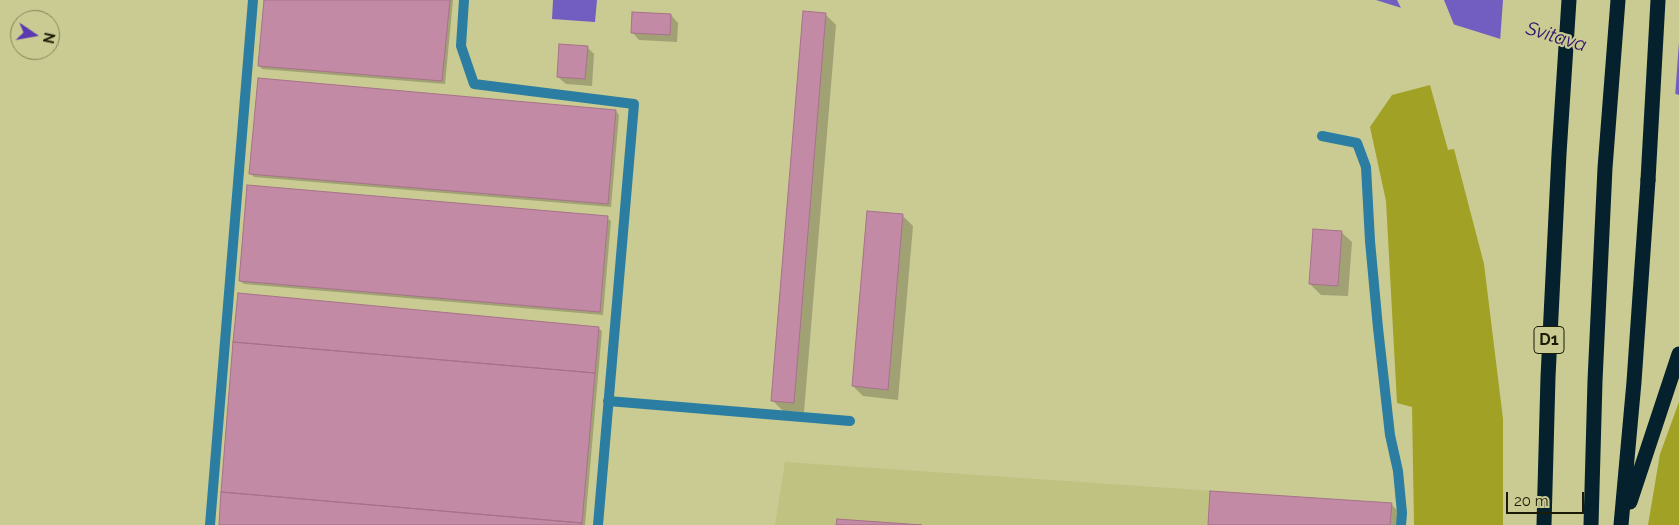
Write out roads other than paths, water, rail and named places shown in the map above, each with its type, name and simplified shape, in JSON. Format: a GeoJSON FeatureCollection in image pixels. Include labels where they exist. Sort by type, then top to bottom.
{"type":"FeatureCollection","features":[{"type":"Feature","properties":{"kind":"highway","name":"D1"},"geometry":{"type":"LineString","coordinates":[[1544,525],[1548,377],[1569,0]]}},
{"type":"Feature","properties":{"kind":"highway"},"geometry":{"type":"LineString","coordinates":[[1591,525],[1605,168],[1618,0]]}},
{"type":"Feature","properties":{"kind":"highway"},"geometry":{"type":"LineString","coordinates":[[1622,525],[1635,372],[1658,0]]}},
{"type":"Feature","properties":{"kind":"highway"},"geometry":{"type":"LineString","coordinates":[[1622,525],[1679,354]]}},
{"type":"Feature","properties":{"kind":"lane"},"geometry":{"type":"LineString","coordinates":[[210,525],[253,0]]}},
{"type":"Feature","properties":{"kind":"lane"},"geometry":{"type":"LineString","coordinates":[[464,0],[461,46],[474,84],[634,104],[598,525]]}},
{"type":"Feature","properties":{"kind":"lane"},"geometry":{"type":"LineString","coordinates":[[1322,136],[1358,143],[1366,167],[1370,242],[1378,328],[1390,435],[1398,471],[1402,513],[1401,525]]}},
{"type":"Feature","properties":{"kind":"lane"},"geometry":{"type":"LineString","coordinates":[[608,401],[850,421]]}},
{"type":"Feature","properties":{"kind":"water"},"geometry":{"type":"Polygon","coordinates":[[[553,0],[597,0],[595,22],[552,19],[553,0]]]}},
{"type":"Feature","properties":{"kind":"water","name":"Svitava"},"geometry":{"type":"Polygon","coordinates":[[[1376,0],[1536,0],[1679,44],[1679,95],[1376,0]]]}}]}
